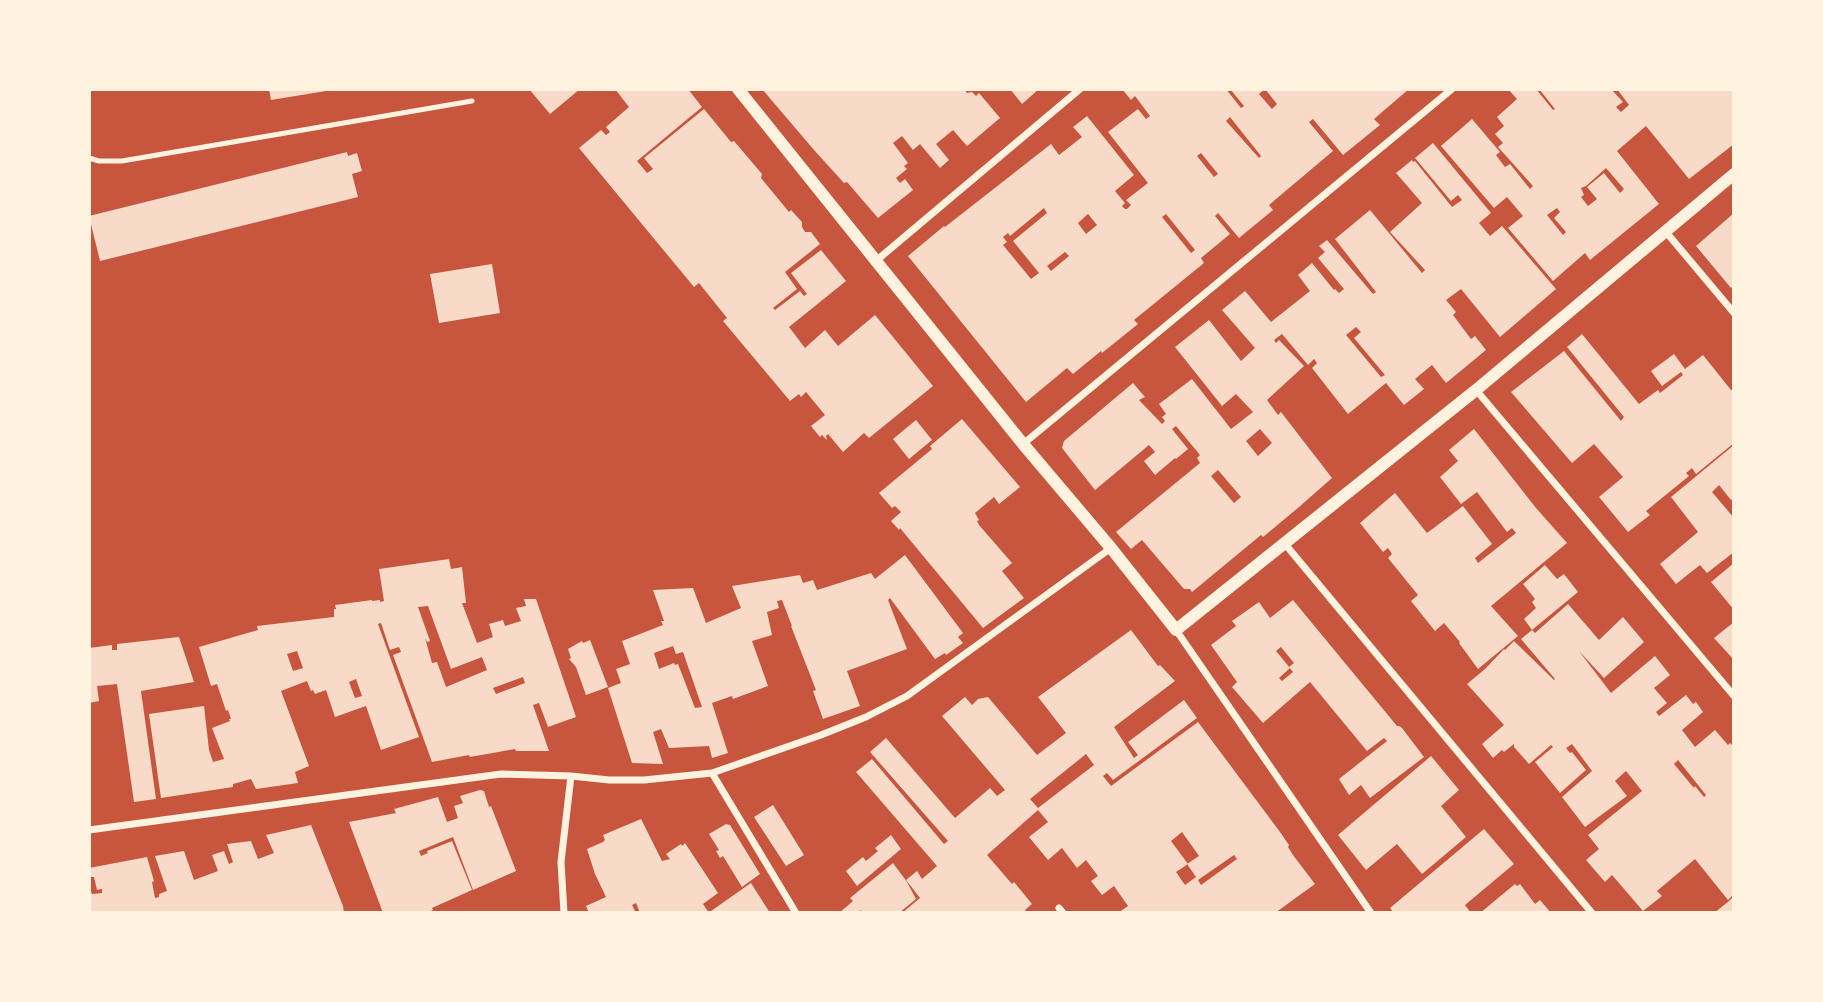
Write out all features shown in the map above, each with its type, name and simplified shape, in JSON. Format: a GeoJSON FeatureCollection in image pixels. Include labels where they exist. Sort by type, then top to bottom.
{"type":"FeatureCollection","features":[{"type":"Feature","properties":{"kind":"street"},"geometry":{"type":"LineString","coordinates":[[737,89],[1176,630],[1371,913]]}},
{"type":"Feature","properties":{"kind":"street"},"geometry":{"type":"LineString","coordinates":[[877,260],[1080,89]]}},
{"type":"Feature","properties":{"kind":"street"},"geometry":{"type":"LineString","coordinates":[[1023,444],[1452,89]]}},
{"type":"Feature","properties":{"kind":"street"},"geometry":{"type":"LineString","coordinates":[[1176,630],[1476,390],[1734,174]]}},
{"type":"Feature","properties":{"kind":"street"},"geometry":{"type":"LineString","coordinates":[[1666,232],[1734,313]]}},
{"type":"Feature","properties":{"kind":"street"},"geometry":{"type":"LineString","coordinates":[[1476,390],[1734,696]]}},
{"type":"Feature","properties":{"kind":"street"},"geometry":{"type":"LineString","coordinates":[[1285,544],[1592,913]]}},
{"type":"Feature","properties":{"kind":"street"},"geometry":{"type":"LineString","coordinates":[[89,830],[501,774],[644,780],[712,773],[821,735],[866,717],[907,696],[1111,548]]}},
{"type":"Feature","properties":{"kind":"street"},"geometry":{"type":"LineString","coordinates":[[712,773],[796,913]]}},
{"type":"Feature","properties":{"kind":"street"},"geometry":{"type":"LineString","coordinates":[[564,913],[561,862],[570,776]]}},
{"type":"Feature","properties":{"kind":"lane"},"geometry":{"type":"LineString","coordinates":[[89,158],[122,161],[472,101]]}},
{"type":"Feature","properties":{"kind":"building"},"geometry":{"type":"Polygon","coordinates":[[[269,89],[326,89],[326,91],[271,100],[269,89]]]}},
{"type":"Feature","properties":{"kind":"building"},"geometry":{"type":"Polygon","coordinates":[[[529,89],[580,89],[550,114],[529,89]]]}},
{"type":"Feature","properties":{"kind":"building"},"geometry":{"type":"Polygon","coordinates":[[[615,89],[688,89],[702,107],[637,161],[647,173],[653,169],[644,158],[704,109],[762,174],[761,178],[789,212],[791,210],[802,222],[805,232],[811,232],[820,244],[785,272],[797,289],[773,308],[775,310],[800,291],[804,296],[807,294],[791,273],[821,250],[846,281],[789,327],[805,348],[825,330],[838,346],[875,315],[933,386],[869,438],[864,433],[843,452],[828,434],[827,440],[822,435],[820,437],[811,426],[825,415],[806,392],[790,401],[723,321],[727,318],[699,283],[694,287],[579,148],[601,130],[606,135],[610,132],[606,127],[629,107],[615,89]]]}},
{"type":"Feature","properties":{"kind":"building"},"geometry":{"type":"Polygon","coordinates":[[[762,89],[964,89],[976,96],[979,93],[1000,118],[967,146],[953,130],[936,144],[949,160],[940,168],[920,144],[913,150],[902,136],[893,143],[908,163],[904,166],[907,169],[896,178],[900,183],[905,179],[913,190],[878,218],[814,150],[762,89]]]}},
{"type":"Feature","properties":{"kind":"building"},"geometry":{"type":"Polygon","coordinates":[[[1010,89],[1039,89],[1022,104],[1010,89]]]}},
{"type":"Feature","properties":{"kind":"building"},"geometry":{"type":"Polygon","coordinates":[[[1122,89],[1226,89],[1241,108],[1244,106],[1230,89],[1265,89],[1409,89],[1374,119],[1380,125],[1343,155],[1313,119],[1309,122],[1333,151],[1269,205],[1273,210],[1239,238],[1218,213],[1215,216],[1230,234],[1201,258],[1204,263],[1134,320],[1138,324],[1102,353],[1101,351],[1073,374],[1067,368],[1026,402],[908,256],[1051,144],[1059,155],[1082,137],[1073,127],[1087,116],[1134,175],[1115,191],[1125,203],[1122,206],[1127,209],[1131,205],[1126,200],[1148,183],[1108,132],[1138,109],[1146,119],[1150,116],[1135,96],[1131,100],[1122,89]],[[1265,89],[1259,94],[1272,109],[1277,104],[1265,89]],[[1230,117],[1226,121],[1259,158],[1261,156],[1230,117]],[[1201,153],[1197,156],[1214,177],[1218,174],[1201,153]],[[1044,208],[1010,236],[1008,233],[1003,237],[1007,242],[1003,245],[1031,279],[1039,273],[1013,241],[1047,213],[1044,208]],[[1088,214],[1078,223],[1086,234],[1097,225],[1088,214]],[[1166,214],[1162,217],[1191,253],[1195,250],[1166,214]],[[1065,252],[1047,266],[1051,271],[1069,256],[1065,252]]]}},
{"type":"Feature","properties":{"kind":"building"},"geometry":{"type":"Polygon","coordinates":[[[1508,89],[1536,89],[1553,110],[1555,109],[1539,89],[1611,89],[1623,102],[1616,107],[1621,112],[1629,105],[1617,89],[1734,89],[1734,144],[1689,179],[1646,126],[1617,151],[1659,204],[1590,260],[1585,253],[1553,281],[1508,228],[1523,216],[1507,197],[1494,208],[1441,146],[1472,119],[1500,152],[1496,155],[1505,167],[1510,164],[1530,189],[1533,186],[1498,147],[1503,143],[1495,134],[1504,126],[1497,117],[1517,99],[1508,89]],[[1606,168],[1581,188],[1584,195],[1581,197],[1588,206],[1597,199],[1587,187],[1604,173],[1620,193],[1624,189],[1606,168]],[[1557,208],[1547,215],[1563,235],[1566,232],[1554,218],[1560,212],[1557,208]]]}},
{"type":"Feature","properties":{"kind":"building"},"geometry":{"type":"Polygon","coordinates":[[[1433,143],[1491,213],[1479,223],[1490,236],[1502,226],[1556,289],[1500,337],[1461,289],[1446,300],[1456,312],[1453,315],[1471,339],[1475,336],[1486,350],[1446,383],[1432,365],[1415,379],[1424,389],[1404,405],[1386,383],[1348,414],[1312,368],[1317,363],[1314,359],[1308,365],[1282,334],[1274,340],[1276,343],[1279,340],[1304,366],[1267,400],[1278,415],[1281,412],[1332,478],[1263,537],[1261,535],[1192,592],[1190,589],[1184,589],[1142,540],[1131,549],[1116,532],[1200,463],[1197,458],[1200,455],[1176,426],[1172,429],[1188,449],[1176,459],[1155,475],[1144,461],[1155,452],[1149,445],[1095,490],[1062,448],[1064,441],[1133,383],[1145,397],[1139,400],[1162,424],[1165,421],[1162,417],[1166,414],[1159,404],[1192,379],[1231,429],[1253,412],[1236,394],[1222,406],[1175,347],[1209,320],[1241,361],[1255,348],[1222,310],[1245,291],[1271,322],[1310,291],[1298,275],[1312,263],[1339,293],[1344,289],[1318,258],[1325,252],[1319,246],[1327,240],[1373,294],[1376,292],[1335,239],[1370,210],[1422,273],[1425,270],[1390,232],[1422,203],[1396,173],[1412,160],[1415,161],[1452,207],[1462,200],[1458,195],[1451,201],[1415,158],[1433,143]],[[1356,327],[1346,335],[1381,377],[1385,375],[1354,338],[1361,332],[1356,327]],[[1260,429],[1246,441],[1258,456],[1272,443],[1260,429]],[[1218,470],[1211,476],[1234,503],[1241,497],[1218,470]]]}},
{"type":"Feature","properties":{"kind":"building"},"geometry":{"type":"Polygon","coordinates":[[[347,152],[348,156],[357,153],[362,171],[352,174],[358,197],[100,261],[89,216],[347,152]]]}},
{"type":"Feature","properties":{"kind":"building"},"geometry":{"type":"Polygon","coordinates":[[[1734,213],[1734,285],[1731,288],[1696,246],[1734,213]]]}},
{"type":"Feature","properties":{"kind":"building"},"geometry":{"type":"Polygon","coordinates":[[[492,264],[500,313],[439,323],[430,274],[492,264]]]}},
{"type":"Feature","properties":{"kind":"building"},"geometry":{"type":"Polygon","coordinates":[[[1582,334],[1639,404],[1658,390],[1660,393],[1683,375],[1681,372],[1662,386],[1651,371],[1674,354],[1685,369],[1703,355],[1731,390],[1734,390],[1734,443],[1696,474],[1692,468],[1686,473],[1689,476],[1646,511],[1650,515],[1628,532],[1599,497],[1623,477],[1594,444],[1572,463],[1511,392],[1564,351],[1621,421],[1624,417],[1567,347],[1582,334]]]}},
{"type":"Feature","properties":{"kind":"building"},"geometry":{"type":"Polygon","coordinates":[[[962,419],[1020,487],[999,504],[994,497],[975,513],[979,525],[1012,563],[1002,571],[1024,598],[983,628],[900,528],[899,530],[891,521],[901,512],[895,506],[892,508],[879,493],[932,449],[930,446],[962,419]]]}},
{"type":"Feature","properties":{"kind":"building"},"geometry":{"type":"Polygon","coordinates":[[[916,420],[932,440],[909,459],[893,439],[916,420]]]}},
{"type":"Feature","properties":{"kind":"building"},"geometry":{"type":"Polygon","coordinates":[[[1474,429],[1567,543],[1491,606],[1518,636],[1478,669],[1444,623],[1435,631],[1411,601],[1418,595],[1388,558],[1392,554],[1388,548],[1383,552],[1360,523],[1395,493],[1427,533],[1463,506],[1492,544],[1475,558],[1478,563],[1516,533],[1512,528],[1507,532],[1477,492],[1461,504],[1440,477],[1458,461],[1449,450],[1474,429]]]}},
{"type":"Feature","properties":{"kind":"building"},"geometry":{"type":"Polygon","coordinates":[[[1734,445],[1734,498],[1731,500],[1719,485],[1712,492],[1734,518],[1734,552],[1707,573],[1700,565],[1676,584],[1660,564],[1698,532],[1671,497],[1734,445]]]}},
{"type":"Feature","properties":{"kind":"building"},"geometry":{"type":"Polygon","coordinates":[[[905,555],[963,633],[958,637],[963,643],[935,659],[890,598],[888,600],[907,649],[847,671],[860,706],[823,719],[813,691],[816,690],[782,600],[777,601],[779,608],[767,612],[772,635],[752,641],[768,686],[733,699],[732,696],[712,703],[728,753],[712,758],[709,746],[669,748],[661,729],[653,732],[663,764],[632,763],[608,688],[621,683],[616,669],[630,664],[622,641],[663,625],[653,590],[693,588],[706,623],[741,608],[732,586],[800,575],[803,583],[813,580],[817,590],[871,573],[875,579],[905,555]],[[673,646],[654,653],[659,669],[678,664],[695,708],[702,707],[683,652],[676,654],[673,646]]]}},
{"type":"Feature","properties":{"kind":"building"},"geometry":{"type":"Polygon","coordinates":[[[449,559],[451,569],[462,567],[466,603],[462,603],[477,643],[493,637],[489,624],[503,620],[505,626],[521,621],[516,608],[526,606],[524,599],[536,599],[576,717],[548,727],[539,703],[533,705],[549,751],[515,749],[432,762],[393,655],[401,652],[399,647],[390,650],[381,623],[378,624],[419,737],[381,750],[366,706],[335,717],[326,690],[315,694],[307,681],[281,691],[309,766],[295,772],[298,783],[256,789],[251,779],[233,784],[233,787],[161,798],[149,714],[204,706],[213,762],[224,759],[212,728],[231,719],[217,684],[211,686],[199,647],[258,630],[257,626],[334,617],[335,605],[384,601],[379,569],[449,559]],[[428,606],[418,607],[430,641],[427,642],[425,638],[432,663],[437,662],[446,687],[487,670],[482,657],[451,669],[428,606]],[[297,651],[287,654],[293,671],[303,668],[297,651]],[[523,677],[493,688],[496,694],[525,683],[523,677]],[[356,679],[349,682],[355,698],[362,696],[356,679]]]}},
{"type":"Feature","properties":{"kind":"building"},"geometry":{"type":"Polygon","coordinates":[[[1734,563],[1734,610],[1711,582],[1734,563]]]}},
{"type":"Feature","properties":{"kind":"building"},"geometry":{"type":"Polygon","coordinates":[[[1545,565],[1557,579],[1564,574],[1578,592],[1532,630],[1524,619],[1536,608],[1532,602],[1535,599],[1523,584],[1545,565]]]}},
{"type":"Feature","properties":{"kind":"building"},"geometry":{"type":"Polygon","coordinates":[[[1293,600],[1424,757],[1370,798],[1361,785],[1349,795],[1339,779],[1387,741],[1384,738],[1367,751],[1310,682],[1263,723],[1232,687],[1237,682],[1211,645],[1236,626],[1232,621],[1259,602],[1270,618],[1293,600]],[[1281,647],[1276,651],[1289,667],[1294,663],[1281,647]],[[1290,668],[1279,678],[1282,681],[1293,672],[1290,668]]]}},
{"type":"Feature","properties":{"kind":"building"},"geometry":{"type":"Polygon","coordinates":[[[1568,604],[1599,640],[1623,617],[1644,642],[1604,678],[1579,651],[1611,693],[1655,656],[1670,675],[1654,688],[1667,703],[1656,712],[1659,716],[1686,695],[1693,704],[1696,702],[1703,712],[1682,730],[1695,747],[1715,730],[1728,745],[1730,743],[1734,747],[1734,894],[1728,900],[1695,859],[1657,891],[1662,896],[1643,911],[1612,875],[1605,882],[1586,860],[1599,849],[1588,835],[1642,791],[1626,771],[1615,781],[1627,796],[1585,827],[1562,797],[1592,771],[1572,744],[1566,748],[1586,770],[1560,793],[1535,762],[1553,747],[1551,745],[1529,764],[1514,744],[1493,758],[1482,744],[1504,725],[1467,684],[1514,641],[1554,680],[1521,639],[1532,630],[1535,633],[1568,604]],[[1678,760],[1674,764],[1694,788],[1695,786],[1704,797],[1706,795],[1678,760]]]}},
{"type":"Feature","properties":{"kind":"building"},"geometry":{"type":"Polygon","coordinates":[[[1734,622],[1734,660],[1714,638],[1734,622]]]}},
{"type":"Feature","properties":{"kind":"building"},"geometry":{"type":"Polygon","coordinates":[[[1131,630],[1158,666],[1175,681],[1114,727],[1134,758],[1138,755],[1128,742],[1184,700],[1197,718],[1113,780],[1107,773],[1103,776],[1111,786],[1198,722],[1315,884],[1275,913],[1118,913],[1128,906],[1114,886],[1102,895],[1091,881],[1098,876],[1086,860],[1077,868],[1062,848],[1048,860],[1029,837],[1048,822],[1038,810],[987,855],[1032,904],[1025,910],[1027,913],[902,913],[920,898],[906,880],[917,871],[922,879],[937,866],[856,772],[872,759],[944,844],[948,841],[870,752],[886,738],[955,818],[990,788],[997,796],[1005,790],[942,716],[965,697],[972,705],[978,699],[988,697],[1037,755],[1066,733],[1038,697],[1131,630]],[[1086,754],[1030,799],[1038,808],[1094,765],[1086,754]],[[1182,832],[1171,841],[1188,864],[1199,856],[1182,832]],[[1234,855],[1198,880],[1201,885],[1237,859],[1234,855]],[[1187,864],[1176,872],[1185,885],[1196,877],[1187,864]]]}},
{"type":"Feature","properties":{"kind":"building"},"geometry":{"type":"Polygon","coordinates":[[[179,637],[194,682],[141,691],[156,799],[134,802],[117,684],[97,686],[99,701],[89,703],[89,648],[112,645],[112,650],[117,650],[117,644],[179,637]]]}},
{"type":"Feature","properties":{"kind":"building"},"geometry":{"type":"Polygon","coordinates":[[[590,640],[608,687],[586,695],[576,667],[569,659],[568,649],[582,641],[583,643],[590,640]]]}},
{"type":"Feature","properties":{"kind":"building"},"geometry":{"type":"Polygon","coordinates":[[[1431,756],[1459,790],[1441,806],[1466,837],[1422,874],[1397,844],[1366,870],[1338,835],[1431,756]]]}},
{"type":"Feature","properties":{"kind":"building"},"geometry":{"type":"Polygon","coordinates":[[[484,791],[489,807],[491,806],[516,871],[473,890],[453,837],[419,851],[421,856],[452,841],[472,890],[426,913],[383,913],[349,822],[396,813],[394,809],[438,797],[447,822],[458,818],[454,806],[463,803],[460,796],[484,791]]]}},
{"type":"Feature","properties":{"kind":"building"},"geometry":{"type":"Polygon","coordinates":[[[773,805],[804,855],[786,866],[754,817],[773,805]]]}},
{"type":"Feature","properties":{"kind":"building"},"geometry":{"type":"Polygon","coordinates":[[[641,819],[662,861],[670,859],[666,854],[685,843],[718,893],[703,904],[709,913],[640,913],[636,903],[632,905],[636,913],[589,913],[586,906],[606,897],[587,849],[603,842],[603,835],[641,819]]]}},
{"type":"Feature","properties":{"kind":"building"},"geometry":{"type":"Polygon","coordinates":[[[726,824],[730,825],[760,874],[742,887],[723,856],[720,858],[716,851],[719,850],[709,834],[726,824]]]}},
{"type":"Feature","properties":{"kind":"building"},"geometry":{"type":"Polygon","coordinates":[[[311,825],[344,913],[89,913],[89,887],[92,894],[102,893],[102,889],[97,890],[94,877],[89,877],[89,868],[147,857],[154,881],[155,898],[167,891],[155,856],[184,851],[194,880],[218,871],[212,855],[224,851],[229,864],[233,862],[227,844],[251,841],[258,859],[274,853],[266,835],[311,825]]]}},
{"type":"Feature","properties":{"kind":"building"},"geometry":{"type":"Polygon","coordinates":[[[1484,829],[1514,864],[1465,905],[1471,913],[1394,913],[1390,908],[1484,829]]]}},
{"type":"Feature","properties":{"kind":"building"},"geometry":{"type":"Polygon","coordinates":[[[891,835],[901,849],[857,886],[846,871],[863,857],[866,861],[878,851],[875,848],[891,835]]]}},
{"type":"Feature","properties":{"kind":"building"},"geometry":{"type":"Polygon","coordinates":[[[893,863],[916,899],[899,913],[863,913],[861,910],[858,913],[839,913],[853,901],[850,898],[893,863]]]}},
{"type":"Feature","properties":{"kind":"building"},"geometry":{"type":"Polygon","coordinates":[[[751,883],[770,913],[712,913],[711,911],[751,883]]]}},
{"type":"Feature","properties":{"kind":"building"},"geometry":{"type":"Polygon","coordinates":[[[1515,884],[1520,884],[1535,904],[1540,900],[1551,913],[1480,913],[1515,884]]]}},
{"type":"Feature","properties":{"kind":"building"},"geometry":{"type":"Polygon","coordinates":[[[1734,896],[1734,913],[1714,913],[1729,901],[1734,896]]]}}]}
